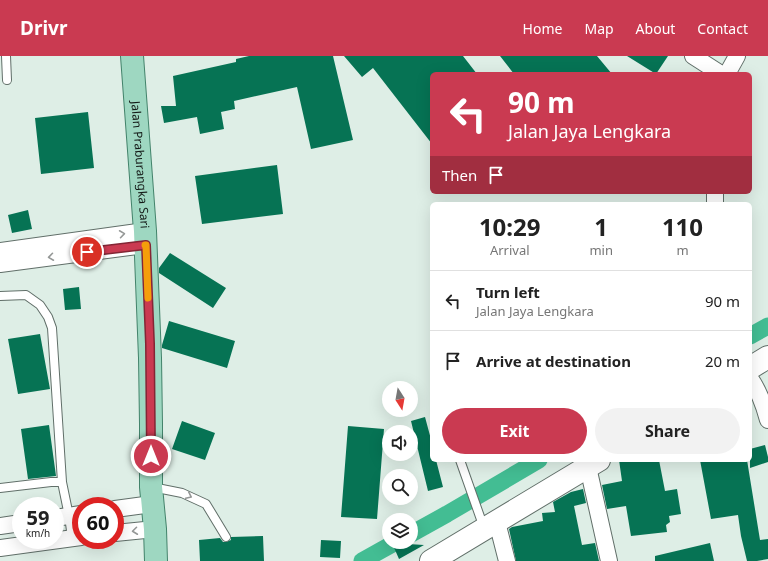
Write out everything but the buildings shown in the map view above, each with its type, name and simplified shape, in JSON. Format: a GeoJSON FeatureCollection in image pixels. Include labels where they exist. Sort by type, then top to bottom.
{"type":"FeatureCollection","features":[{"type":"Feature","properties":{"kind":"main road","name":"Jalan Praburangka Sari"},"geometry":{"type":"LineString","coordinates":[[132,56],[145,238],[150,366],[152,495],[156,561]]}},
{"type":"Feature","properties":{"kind":"street"},"geometry":{"type":"LineString","coordinates":[[693,56],[718,72]]}},
{"type":"Feature","properties":{"kind":"street"},"geometry":{"type":"LineString","coordinates":[[728,72],[737,56]]}},
{"type":"Feature","properties":{"kind":"street"},"geometry":{"type":"LineString","coordinates":[[0,251],[145,238]]}},
{"type":"Feature","properties":{"kind":"street"},"geometry":{"type":"LineString","coordinates":[[0,264],[145,238]]}},
{"type":"Feature","properties":{"kind":"street"},"geometry":{"type":"LineString","coordinates":[[752,367],[768,357]]}},
{"type":"Feature","properties":{"kind":"street"},"geometry":{"type":"LineString","coordinates":[[752,381],[756,386],[768,420]]}},
{"type":"Feature","properties":{"kind":"street"},"geometry":{"type":"LineString","coordinates":[[431,561],[487,522],[594,463],[609,561]]}},
{"type":"Feature","properties":{"kind":"street"},"geometry":{"type":"LineString","coordinates":[[124,506],[152,495]]}},
{"type":"Feature","properties":{"kind":"street"},"geometry":{"type":"LineString","coordinates":[[487,522],[507,561]]}},
{"type":"Feature","properties":{"kind":"street"},"geometry":{"type":"LineString","coordinates":[[0,526],[12,524]]}},
{"type":"Feature","properties":{"kind":"street"},"geometry":{"type":"LineString","coordinates":[[124,532],[155,529]]}},
{"type":"Feature","properties":{"kind":"street"},"geometry":{"type":"LineString","coordinates":[[0,548],[72,539]]}},
{"type":"Feature","properties":{"kind":"lane"},"geometry":{"type":"LineString","coordinates":[[6,56],[7,80]]}},
{"type":"Feature","properties":{"kind":"lane"},"geometry":{"type":"LineString","coordinates":[[0,296],[26,295],[40,305],[48,317],[52,328],[62,482],[68,516],[72,527]]}},
{"type":"Feature","properties":{"kind":"lane"},"geometry":{"type":"LineString","coordinates":[[461,462],[470,489],[487,522]]}},
{"type":"Feature","properties":{"kind":"lane"},"geometry":{"type":"LineString","coordinates":[[0,488],[62,482]]}},
{"type":"Feature","properties":{"kind":"lane"},"geometry":{"type":"LineString","coordinates":[[152,495],[182,493],[206,504],[226,537]]}},
{"type":"Feature","properties":{"kind":"waterway"},"geometry":{"type":"LineString","coordinates":[[752,335],[768,326]]}},
{"type":"Feature","properties":{"kind":"waterway"},"geometry":{"type":"LineString","coordinates":[[418,530],[536,462]]}},
{"type":"Feature","properties":{"kind":"waterway"},"geometry":{"type":"LineString","coordinates":[[362,561],[383,549]]}},
{"type":"Feature","properties":{"kind":"slow traffic"},"geometry":{"type":"LineString","coordinates":[[145,245],[148,298]]}},
{"type":"Feature","properties":{"kind":"route"},"geometry":{"type":"LineString","coordinates":[[87,252],[146,245],[150,344],[151,456]]}}]}
